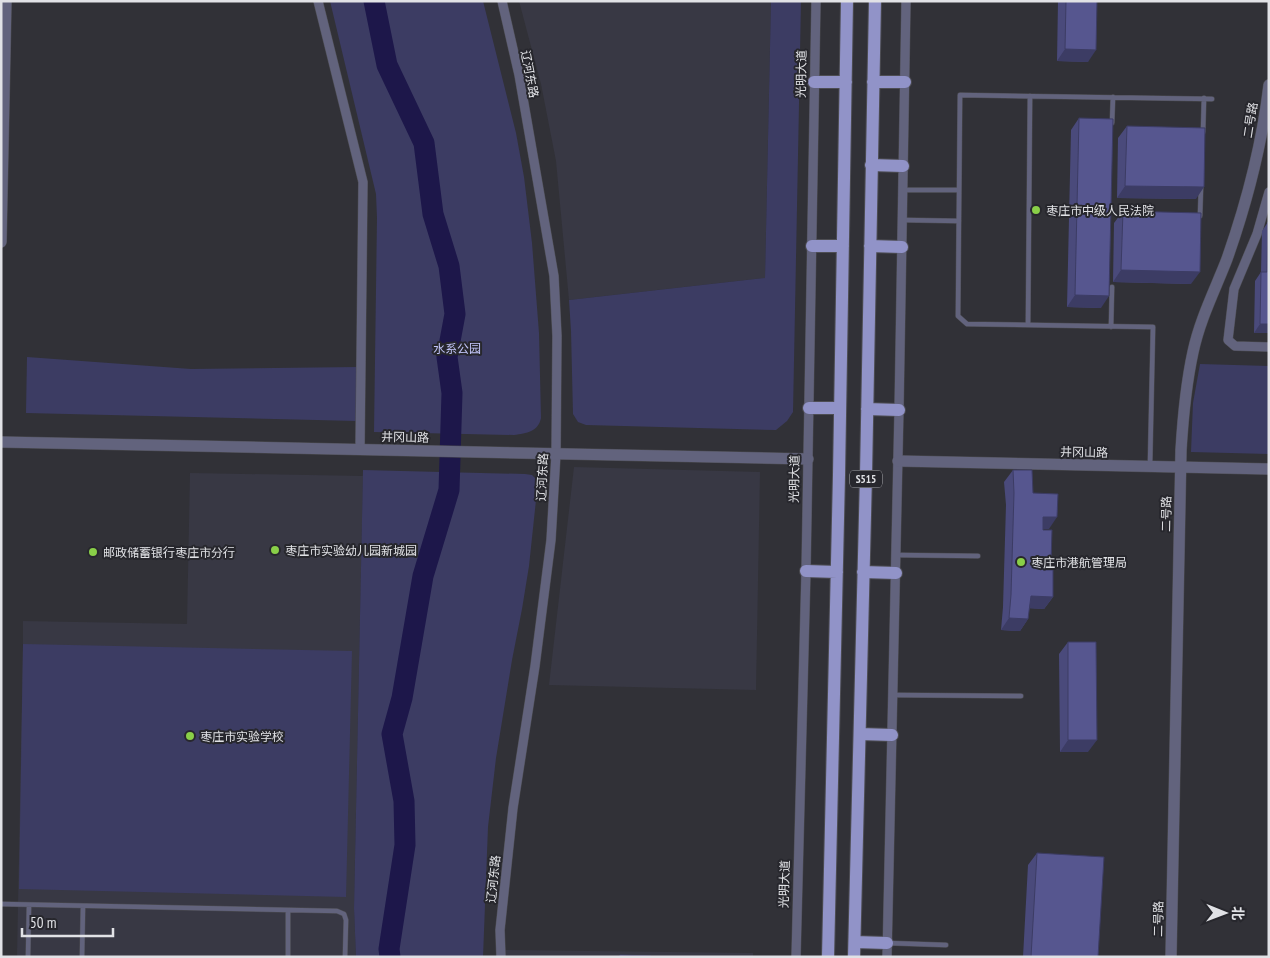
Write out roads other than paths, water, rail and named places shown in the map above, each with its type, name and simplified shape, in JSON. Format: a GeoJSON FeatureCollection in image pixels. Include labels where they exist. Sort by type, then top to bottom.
{"type":"FeatureCollection","features":[{"type":"Feature","properties":{"kind":"main road","name":"S515"},"geometry":{"type":"LineString","coordinates":[[828,957],[847,1]]}},
{"type":"Feature","properties":{"kind":"main road","name":"S515"},"geometry":{"type":"LineString","coordinates":[[854,957],[875,1]]}},
{"type":"Feature","properties":{"kind":"main road"},"geometry":{"type":"LineString","coordinates":[[814,82],[846,82]]}},
{"type":"Feature","properties":{"kind":"main road"},"geometry":{"type":"LineString","coordinates":[[873,82],[905,82]]}},
{"type":"Feature","properties":{"kind":"main road"},"geometry":{"type":"LineString","coordinates":[[871,165],[903,166]]}},
{"type":"Feature","properties":{"kind":"main road"},"geometry":{"type":"LineString","coordinates":[[812,246],[843,246]]}},
{"type":"Feature","properties":{"kind":"main road"},"geometry":{"type":"LineString","coordinates":[[870,246],[902,246]]}},
{"type":"Feature","properties":{"kind":"main road"},"geometry":{"type":"LineString","coordinates":[[809,408],[840,408]]}},
{"type":"Feature","properties":{"kind":"main road"},"geometry":{"type":"LineString","coordinates":[[867,409],[899,410]]}},
{"type":"Feature","properties":{"kind":"main road"},"geometry":{"type":"LineString","coordinates":[[806,571],[837,572]]}},
{"type":"Feature","properties":{"kind":"main road"},"geometry":{"type":"LineString","coordinates":[[863,572],[896,573]]}},
{"type":"Feature","properties":{"kind":"main road"},"geometry":{"type":"LineString","coordinates":[[860,734],[892,735]]}},
{"type":"Feature","properties":{"kind":"main road"},"geometry":{"type":"LineString","coordinates":[[855,942],[887,943]]}},
{"type":"Feature","properties":{"kind":"street"},"geometry":{"type":"LineString","coordinates":[[1,242],[4,19],[6,1]]}},
{"type":"Feature","properties":{"kind":"street"},"geometry":{"type":"LineString","coordinates":[[318,1],[363,182],[360,450]]}},
{"type":"Feature","properties":{"kind":"street","name":"辽河东路"},"geometry":{"type":"LineString","coordinates":[[501,957],[500,930],[513,808],[535,666],[551,540],[556,454],[557,336],[554,276],[518,75],[502,1]]}},
{"type":"Feature","properties":{"kind":"street","name":"光明大道"},"geometry":{"type":"LineString","coordinates":[[796,957],[806,571],[816,1]]}},
{"type":"Feature","properties":{"kind":"street","name":"S515"},"geometry":{"type":"LineString","coordinates":[[887,957],[906,1]]}},
{"type":"Feature","properties":{"kind":"street","name":"二号路"},"geometry":{"type":"LineString","coordinates":[[1171,957],[1180,468],[1184,404],[1193,350],[1206,309],[1242,216],[1256,164],[1266,115],[1269,85]]}},
{"type":"Feature","properties":{"kind":"street"},"geometry":{"type":"LineString","coordinates":[[1269,192],[1265,217],[1256,234],[1234,289],[1228,340],[1236,346],[1269,347]]}},
{"type":"Feature","properties":{"kind":"street","name":"井冈山路"},"geometry":{"type":"LineString","coordinates":[[1,442],[808,459]]}},
{"type":"Feature","properties":{"kind":"street","name":"井冈山路"},"geometry":{"type":"LineString","coordinates":[[898,461],[1269,470]]}},
{"type":"Feature","properties":{"kind":"lane"},"geometry":{"type":"LineString","coordinates":[[1150,467],[1153,327],[967,324],[958,316],[960,95],[1212,99]]}},
{"type":"Feature","properties":{"kind":"lane"},"geometry":{"type":"LineString","coordinates":[[1028,325],[1030,96]]}},
{"type":"Feature","properties":{"kind":"lane"},"geometry":{"type":"LineString","coordinates":[[1112,97],[1112,126]]}},
{"type":"Feature","properties":{"kind":"lane"},"geometry":{"type":"LineString","coordinates":[[1203,138],[1204,98]]}},
{"type":"Feature","properties":{"kind":"lane"},"geometry":{"type":"LineString","coordinates":[[1200,216],[1201,177]]}},
{"type":"Feature","properties":{"kind":"lane"},"geometry":{"type":"LineString","coordinates":[[903,190],[959,190]]}},
{"type":"Feature","properties":{"kind":"lane"},"geometry":{"type":"LineString","coordinates":[[902,220],[959,221]]}},
{"type":"Feature","properties":{"kind":"lane"},"geometry":{"type":"LineString","coordinates":[[1111,327],[1112,287]]}},
{"type":"Feature","properties":{"kind":"lane"},"geometry":{"type":"LineString","coordinates":[[896,555],[978,556]]}},
{"type":"Feature","properties":{"kind":"lane"},"geometry":{"type":"LineString","coordinates":[[893,695],[1022,696]]}},
{"type":"Feature","properties":{"kind":"lane"},"geometry":{"type":"LineString","coordinates":[[1,904],[337,911],[344,914],[346,920],[345,957]]}},
{"type":"Feature","properties":{"kind":"lane"},"geometry":{"type":"LineString","coordinates":[[28,905],[28,957]]}},
{"type":"Feature","properties":{"kind":"lane"},"geometry":{"type":"LineString","coordinates":[[82,957],[83,906]]}},
{"type":"Feature","properties":{"kind":"lane"},"geometry":{"type":"LineString","coordinates":[[288,910],[288,957]]}},
{"type":"Feature","properties":{"kind":"lane"},"geometry":{"type":"LineString","coordinates":[[887,943],[946,944]]}},
{"type":"Feature","properties":{"kind":"waterway"},"geometry":{"type":"LineString","coordinates":[[374,1],[387,65],[424,143],[433,214],[449,266],[455,314],[447,357],[452,393],[449,490],[423,576],[402,698],[392,734],[404,801],[405,845],[389,949],[390,957]]}},
{"type":"Feature","properties":{"kind":"place","name":"枣庄市中级人民法院"},"geometry":{"type":"Point","coordinates":[1036,210]}},
{"type":"Feature","properties":{"kind":"place","name":"枣庄市实验幼儿园新城园"},"geometry":{"type":"Point","coordinates":[275,550]}},
{"type":"Feature","properties":{"kind":"place","name":"邮政储蓄银行枣庄市分行"},"geometry":{"type":"Point","coordinates":[93,552]}},
{"type":"Feature","properties":{"kind":"place","name":"枣庄市港航管理局"},"geometry":{"type":"Point","coordinates":[1021,562]}},
{"type":"Feature","properties":{"kind":"place","name":"枣庄市实验学校"},"geometry":{"type":"Point","coordinates":[190,736]}},
{"type":"Feature","properties":{"kind":"park label","name":"水系公园"},"geometry":{"type":"Point","coordinates":[457,348]}}]}
